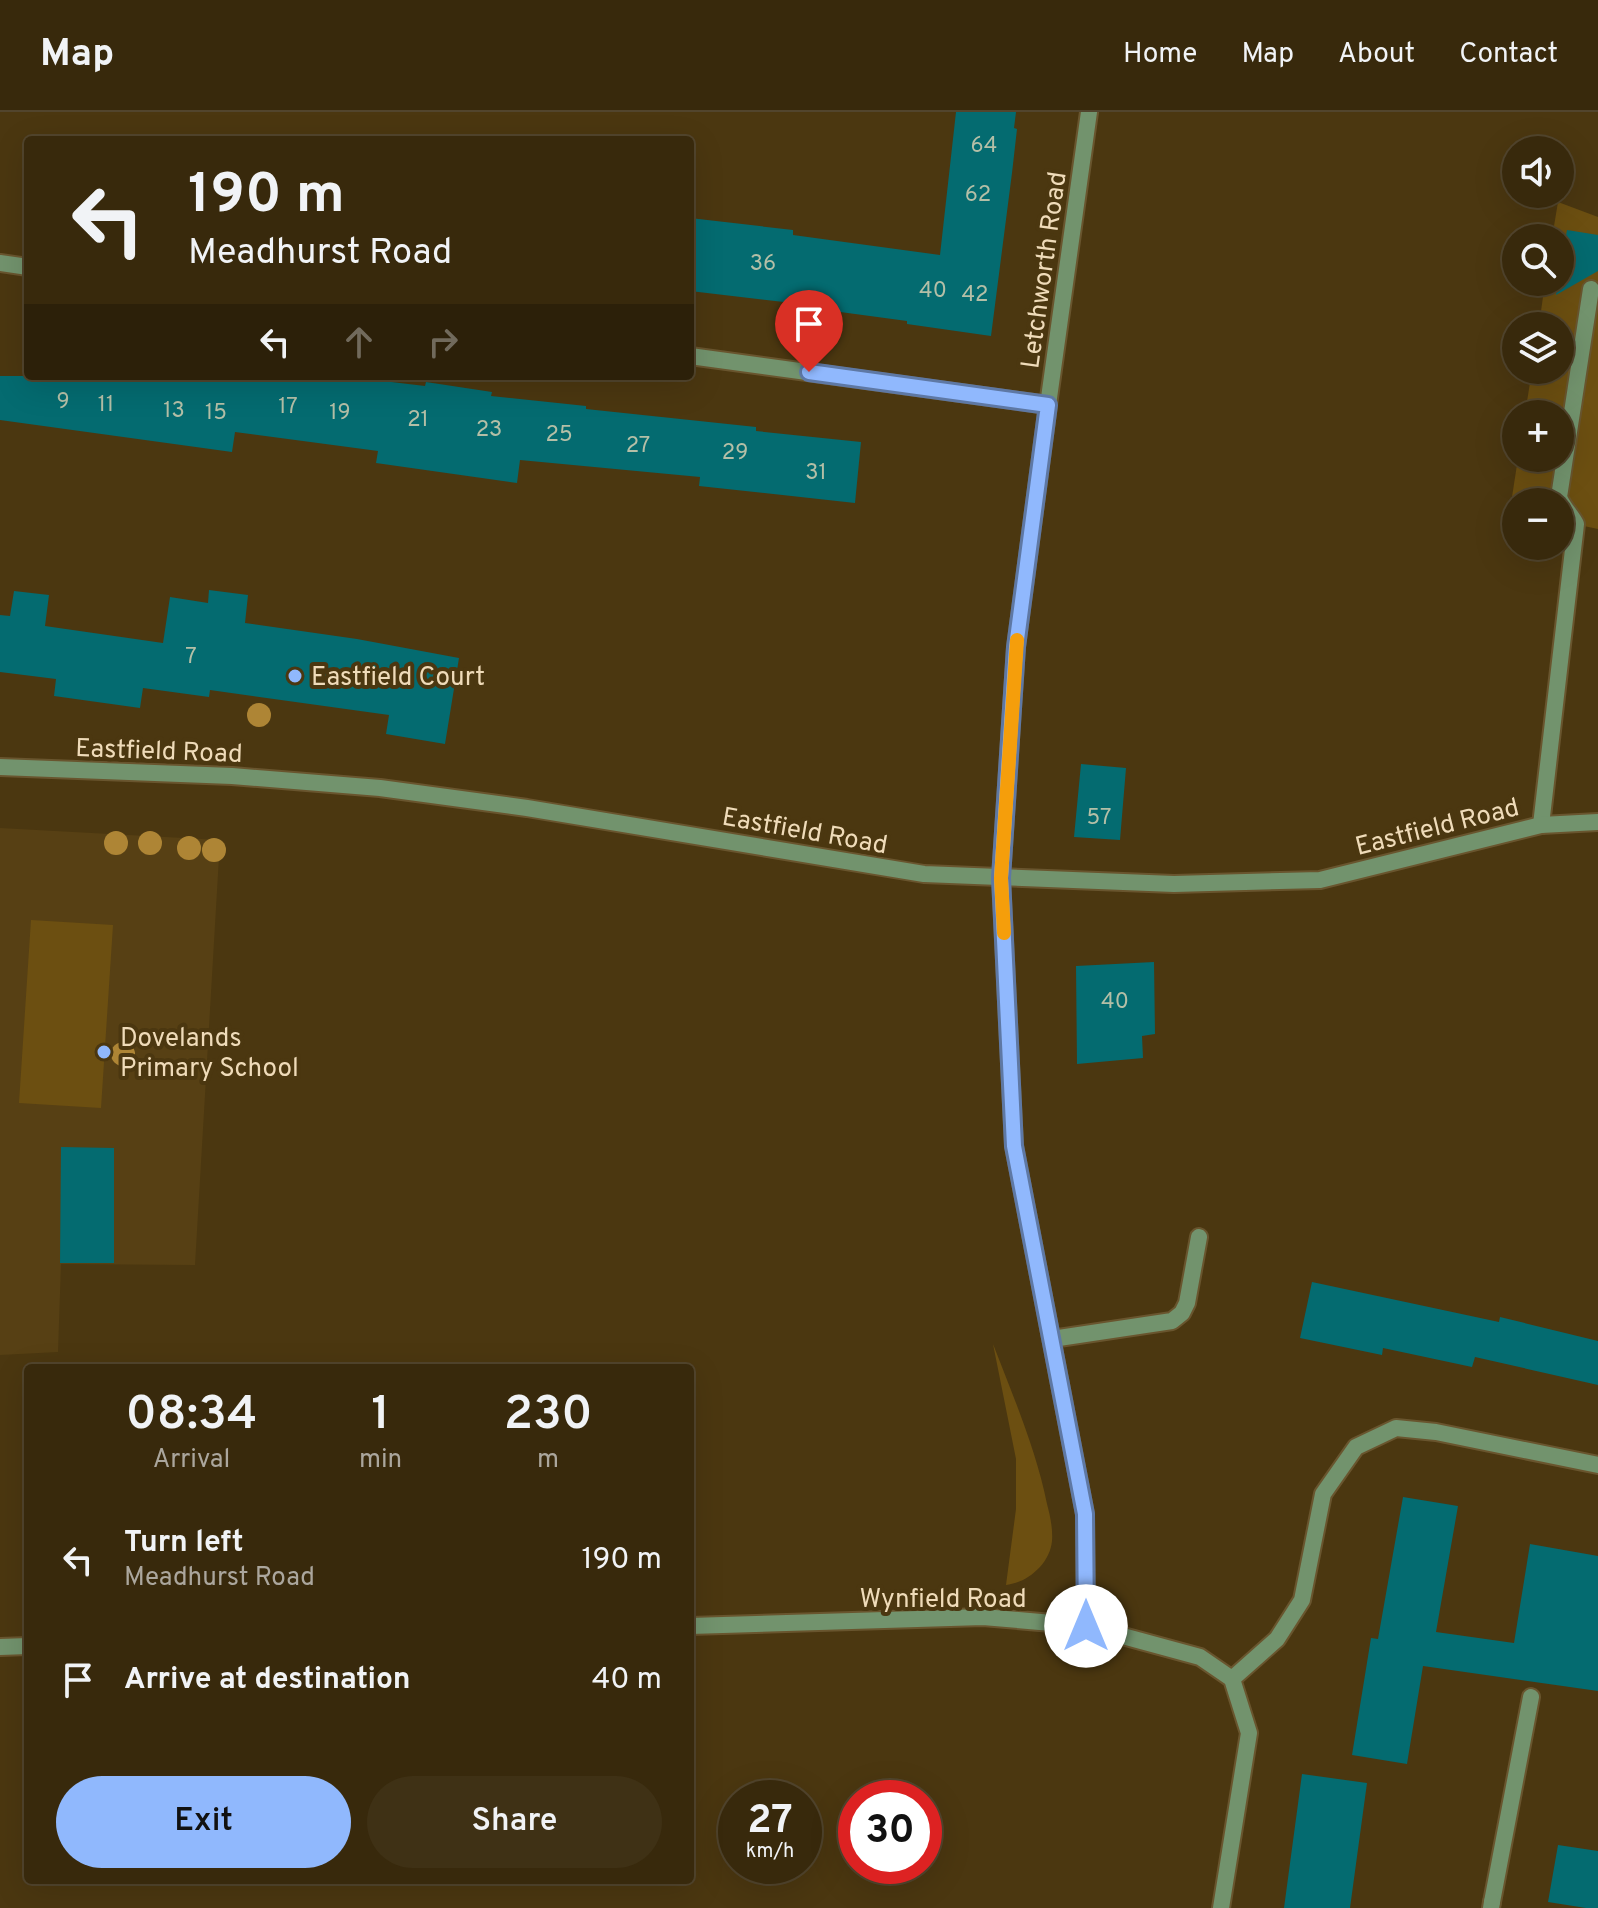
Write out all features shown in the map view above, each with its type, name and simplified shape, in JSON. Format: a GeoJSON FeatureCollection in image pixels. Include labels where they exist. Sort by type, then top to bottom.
{"type":"FeatureCollection","features":[{"type":"Feature","properties":{"kind":"street","name":"Letchworth Road"},"geometry":{"type":"LineString","coordinates":[[1086,1626],[1085,1514],[1014,1146],[1001,878],[1016,647],[1089,112]]}},
{"type":"Feature","properties":{"kind":"street"},"geometry":{"type":"LineString","coordinates":[[0,263],[24,266]]}},
{"type":"Feature","properties":{"kind":"street"},"geometry":{"type":"LineString","coordinates":[[1541,825],[1576,524],[1559,497],[1591,289]]}},
{"type":"Feature","properties":{"kind":"street"},"geometry":{"type":"LineString","coordinates":[[694,357],[1048,405]]}},
{"type":"Feature","properties":{"kind":"street","name":"Eastfield Road"},"geometry":{"type":"LineString","coordinates":[[0,767],[232,776],[380,788],[527,808],[924,874],[1174,884],[1320,880],[1541,825],[1598,822]]}},
{"type":"Feature","properties":{"kind":"street"},"geometry":{"type":"LineString","coordinates":[[1052,1339],[1172,1321],[1182,1313],[1187,1303],[1199,1237]]}},
{"type":"Feature","properties":{"kind":"street"},"geometry":{"type":"LineString","coordinates":[[1221,1908],[1249,1733],[1232,1679],[1277,1639],[1302,1600],[1323,1494],[1356,1447],[1396,1428],[1436,1432],[1598,1465]]}},
{"type":"Feature","properties":{"kind":"street","name":"Wynfield Road"},"geometry":{"type":"LineString","coordinates":[[694,1626],[983,1617],[1086,1626],[1200,1657],[1232,1679]]}},
{"type":"Feature","properties":{"kind":"street"},"geometry":{"type":"LineString","coordinates":[[0,1647],[24,1646]]}},
{"type":"Feature","properties":{"kind":"street"},"geometry":{"type":"LineString","coordinates":[[1491,1905],[1531,1697]]}},
{"type":"Feature","properties":{"kind":"shaded area"},"geometry":{"type":"Polygon","coordinates":[[[1557,208],[1574,208],[1598,217],[1598,529],[1574,524],[1574,488],[1513,488],[1516,472],[1574,472],[1574,400],[1527,400],[1530,384],[1574,384],[1574,312],[1541,312],[1543,296],[1574,296],[1574,224],[1554,224],[1557,208]]]}},
{"type":"Feature","properties":{"kind":"shaded area","name":"Dovelands Primary School"},"geometry":{"type":"Polygon","coordinates":[[[0,828],[220,840],[195,1265],[61,1264],[58,1352],[0,1355],[0,828]]]}},
{"type":"Feature","properties":{"kind":"shaded area"},"geometry":{"type":"Polygon","coordinates":[[[31,920],[113,925],[101,1108],[19,1103],[31,920]]]}},
{"type":"Feature","properties":{"kind":"shaded area"},"geometry":{"type":"Polygon","coordinates":[[[993,1344],[1037,1463],[1052,1532],[1050,1549],[1042,1565],[1022,1581],[1006,1585],[1016,1509],[1016,1459],[993,1344]]]}},
{"type":"Feature","properties":{"kind":"building"},"geometry":{"type":"Polygon","coordinates":[[[956,112],[1016,112],[1014,128],[1017,129],[991,336],[818,309],[818,306],[694,291],[694,218],[793,230],[793,235],[940,255],[956,112]]]}},
{"type":"Feature","properties":{"kind":"building"},"geometry":{"type":"Polygon","coordinates":[[[1574,231],[1598,235],[1598,271],[1574,285],[1574,231]]]}},
{"type":"Feature","properties":{"kind":"building"},"geometry":{"type":"Polygon","coordinates":[[[0,376],[24,376],[24,380],[375,380],[425,386],[426,382],[492,392],[491,396],[861,442],[855,503],[699,486],[700,477],[520,460],[517,483],[376,463],[378,451],[235,432],[232,452],[0,420],[0,376]]]}},
{"type":"Feature","properties":{"kind":"building"},"geometry":{"type":"Polygon","coordinates":[[[209,590],[248,595],[245,623],[459,658],[445,744],[386,734],[389,715],[210,690],[209,697],[143,688],[140,708],[54,696],[56,679],[0,672],[0,615],[10,616],[14,591],[49,595],[45,626],[163,643],[170,597],[208,603],[209,590]]]}},
{"type":"Feature","properties":{"kind":"building"},"geometry":{"type":"Polygon","coordinates":[[[1081,764],[1126,768],[1120,840],[1074,837],[1081,764]]]}},
{"type":"Feature","properties":{"kind":"building"},"geometry":{"type":"Polygon","coordinates":[[[1154,962],[1155,1034],[1142,1036],[1143,1058],[1077,1064],[1076,966],[1154,962]]]}},
{"type":"Feature","properties":{"kind":"building"},"geometry":{"type":"Polygon","coordinates":[[[61,1147],[114,1148],[114,1263],[60,1263],[61,1147]]]}},
{"type":"Feature","properties":{"kind":"building"},"geometry":{"type":"Polygon","coordinates":[[[1312,1282],[1499,1322],[1500,1317],[1598,1341],[1598,1385],[1475,1357],[1472,1367],[1383,1348],[1382,1355],[1300,1338],[1312,1282]]]}},
{"type":"Feature","properties":{"kind":"building"},"geometry":{"type":"Polygon","coordinates":[[[1403,1497],[1458,1506],[1436,1632],[1514,1643],[1530,1544],[1598,1556],[1598,1691],[1423,1666],[1407,1764],[1352,1755],[1371,1638],[1378,1639],[1403,1497]]]}},
{"type":"Feature","properties":{"kind":"building"},"geometry":{"type":"Polygon","coordinates":[[[1302,1774],[1367,1783],[1350,1908],[1284,1908],[1302,1774]]]}},
{"type":"Feature","properties":{"kind":"building"},"geometry":{"type":"Polygon","coordinates":[[[1558,1845],[1598,1851],[1598,1908],[1548,1902],[1558,1845]]]}},
{"type":"Feature","properties":{"kind":"slow traffic"},"geometry":{"type":"LineString","coordinates":[[1004,933],[1001,878],[1017,640]]}},
{"type":"Feature","properties":{"kind":"place","name":"Eastfield Court"},"geometry":{"type":"Point","coordinates":[295,676]}},
{"type":"Feature","properties":{"kind":"place","name":"Dovelands Primary School"},"geometry":{"type":"Point","coordinates":[104,1052]}},
{"type":"Feature","properties":{"kind":"route"},"geometry":{"type":"LineString","coordinates":[[809,372],[1048,405],[1016,647],[1001,878],[1014,1146],[1085,1514],[1086,1626]]}}]}
